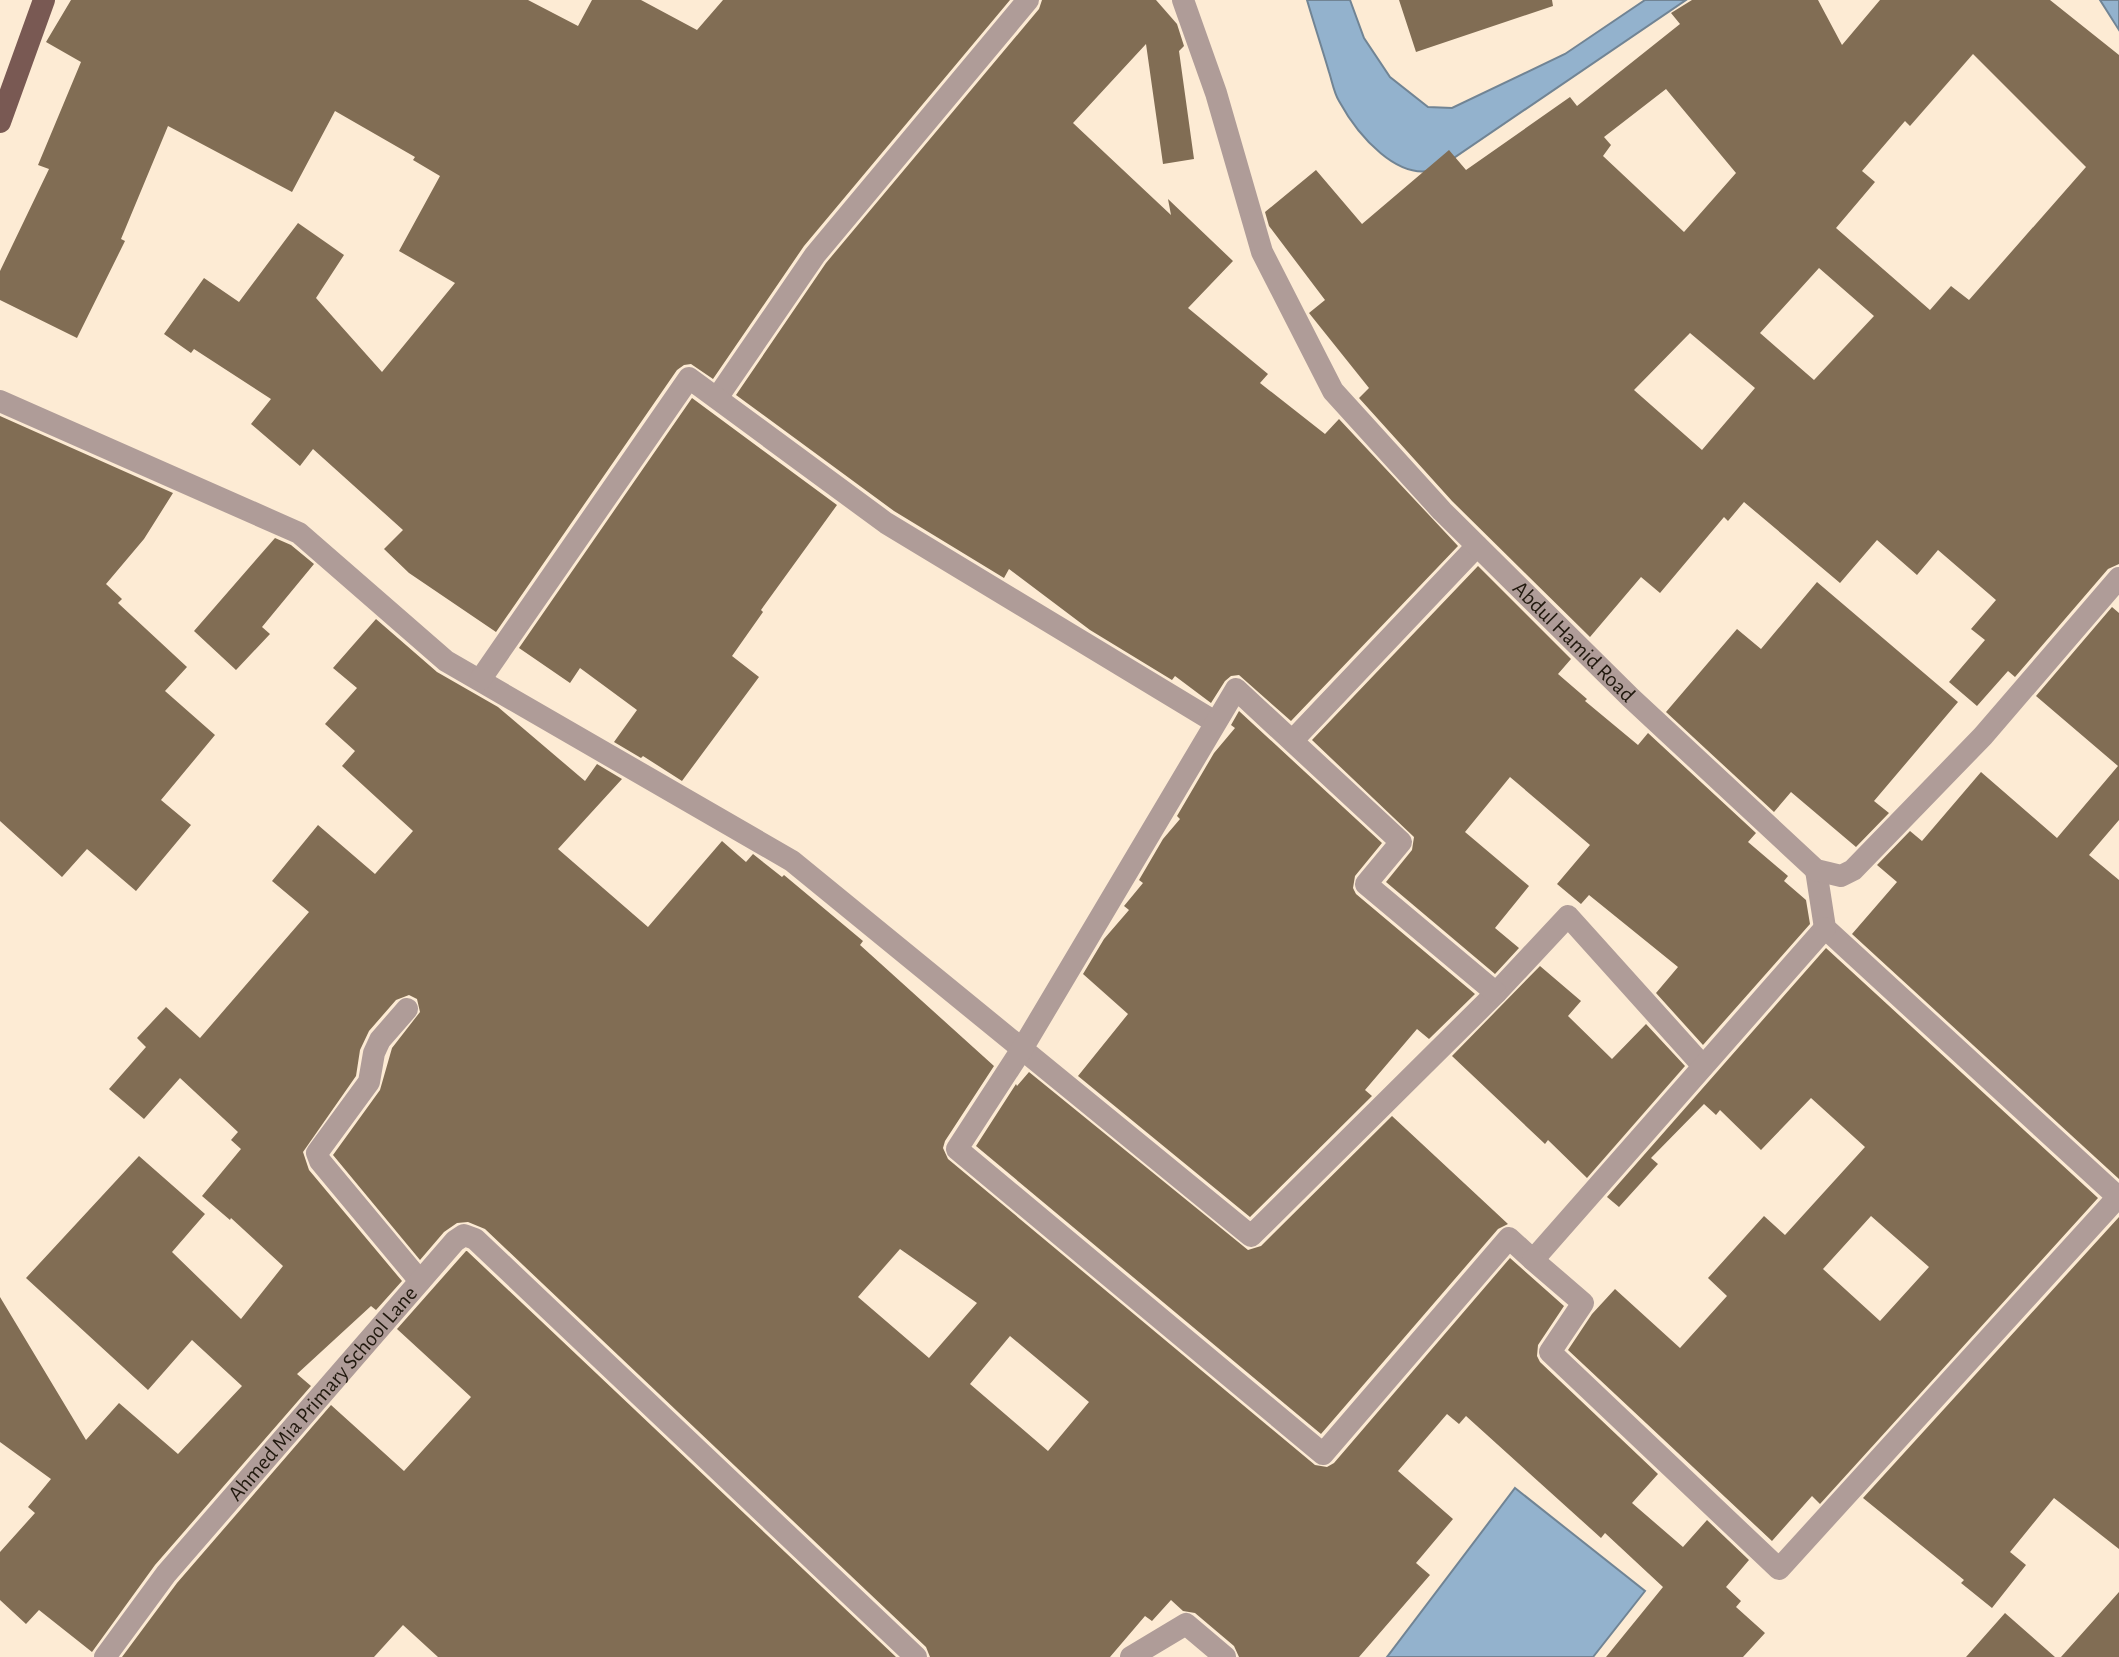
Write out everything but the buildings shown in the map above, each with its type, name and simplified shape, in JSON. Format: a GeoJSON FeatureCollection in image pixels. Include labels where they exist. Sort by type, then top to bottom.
{"type":"FeatureCollection","features":[{"type":"Feature","properties":{"kind":"main road"},"geometry":{"type":"LineString","coordinates":[[0,122],[44,0]]}},
{"type":"Feature","properties":{"kind":"street"},"geometry":{"type":"LineString","coordinates":[[717,398],[815,255],[1028,0]]}},
{"type":"Feature","properties":{"kind":"street","name":"Abdul Hamid Road"},"geometry":{"type":"LineString","coordinates":[[1183,0],[1216,93],[1262,252],[1333,391],[1477,546],[1631,698],[1816,870]]}},
{"type":"Feature","properties":{"kind":"street"},"geometry":{"type":"LineString","coordinates":[[480,680],[689,378],[886,523],[1215,722]]}},
{"type":"Feature","properties":{"kind":"street"},"geometry":{"type":"LineString","coordinates":[[0,401],[299,533],[446,661],[792,861],[1251,1236],[1496,993],[1568,916],[1703,1066]]}},
{"type":"Feature","properties":{"kind":"street"},"geometry":{"type":"LineString","coordinates":[[1293,740],[1477,546]]}},
{"type":"Feature","properties":{"kind":"street"},"geometry":{"type":"LineString","coordinates":[[1496,993],[1366,884],[1401,842],[1236,689],[1022,1049],[957,1149],[1323,1454],[1509,1238],[1583,1303],[1550,1352],[1779,1569],[2118,1197],[1825,928],[1816,870],[1841,876],[1853,870],[1983,736],[2119,578]]}},
{"type":"Feature","properties":{"kind":"street"},"geometry":{"type":"LineString","coordinates":[[1533,1260],[1825,928]]}},
{"type":"Feature","properties":{"kind":"street","name":"Ahmed Mia Primary School Lane"},"geometry":{"type":"LineString","coordinates":[[105,1657],[166,1574],[420,1281],[320,1161],[317,1153],[369,1082],[374,1053],[380,1040],[407,1009]]}},
{"type":"Feature","properties":{"kind":"street"},"geometry":{"type":"LineString","coordinates":[[420,1281],[455,1241],[464,1235],[475,1239],[916,1657]]}},
{"type":"Feature","properties":{"kind":"street"},"geometry":{"type":"LineString","coordinates":[[1131,1657],[1186,1624],[1225,1657]]}},
{"type":"Feature","properties":{"kind":"water"},"geometry":{"type":"Polygon","coordinates":[[[1307,0],[1350,0],[1364,38],[1390,77],[1428,107],[1452,108],[1565,54],[1645,0],[1686,0],[1439,168],[1424,171],[1409,169],[1381,153],[1347,114],[1334,91],[1307,0]]]}},
{"type":"Feature","properties":{"kind":"water"},"geometry":{"type":"Polygon","coordinates":[[[2100,0],[2119,0],[2119,30],[2100,0]]]}},
{"type":"Feature","properties":{"kind":"water"},"geometry":{"type":"Polygon","coordinates":[[[1515,1488],[1645,1591],[1593,1657],[1387,1657],[1515,1488]]]}}]}
